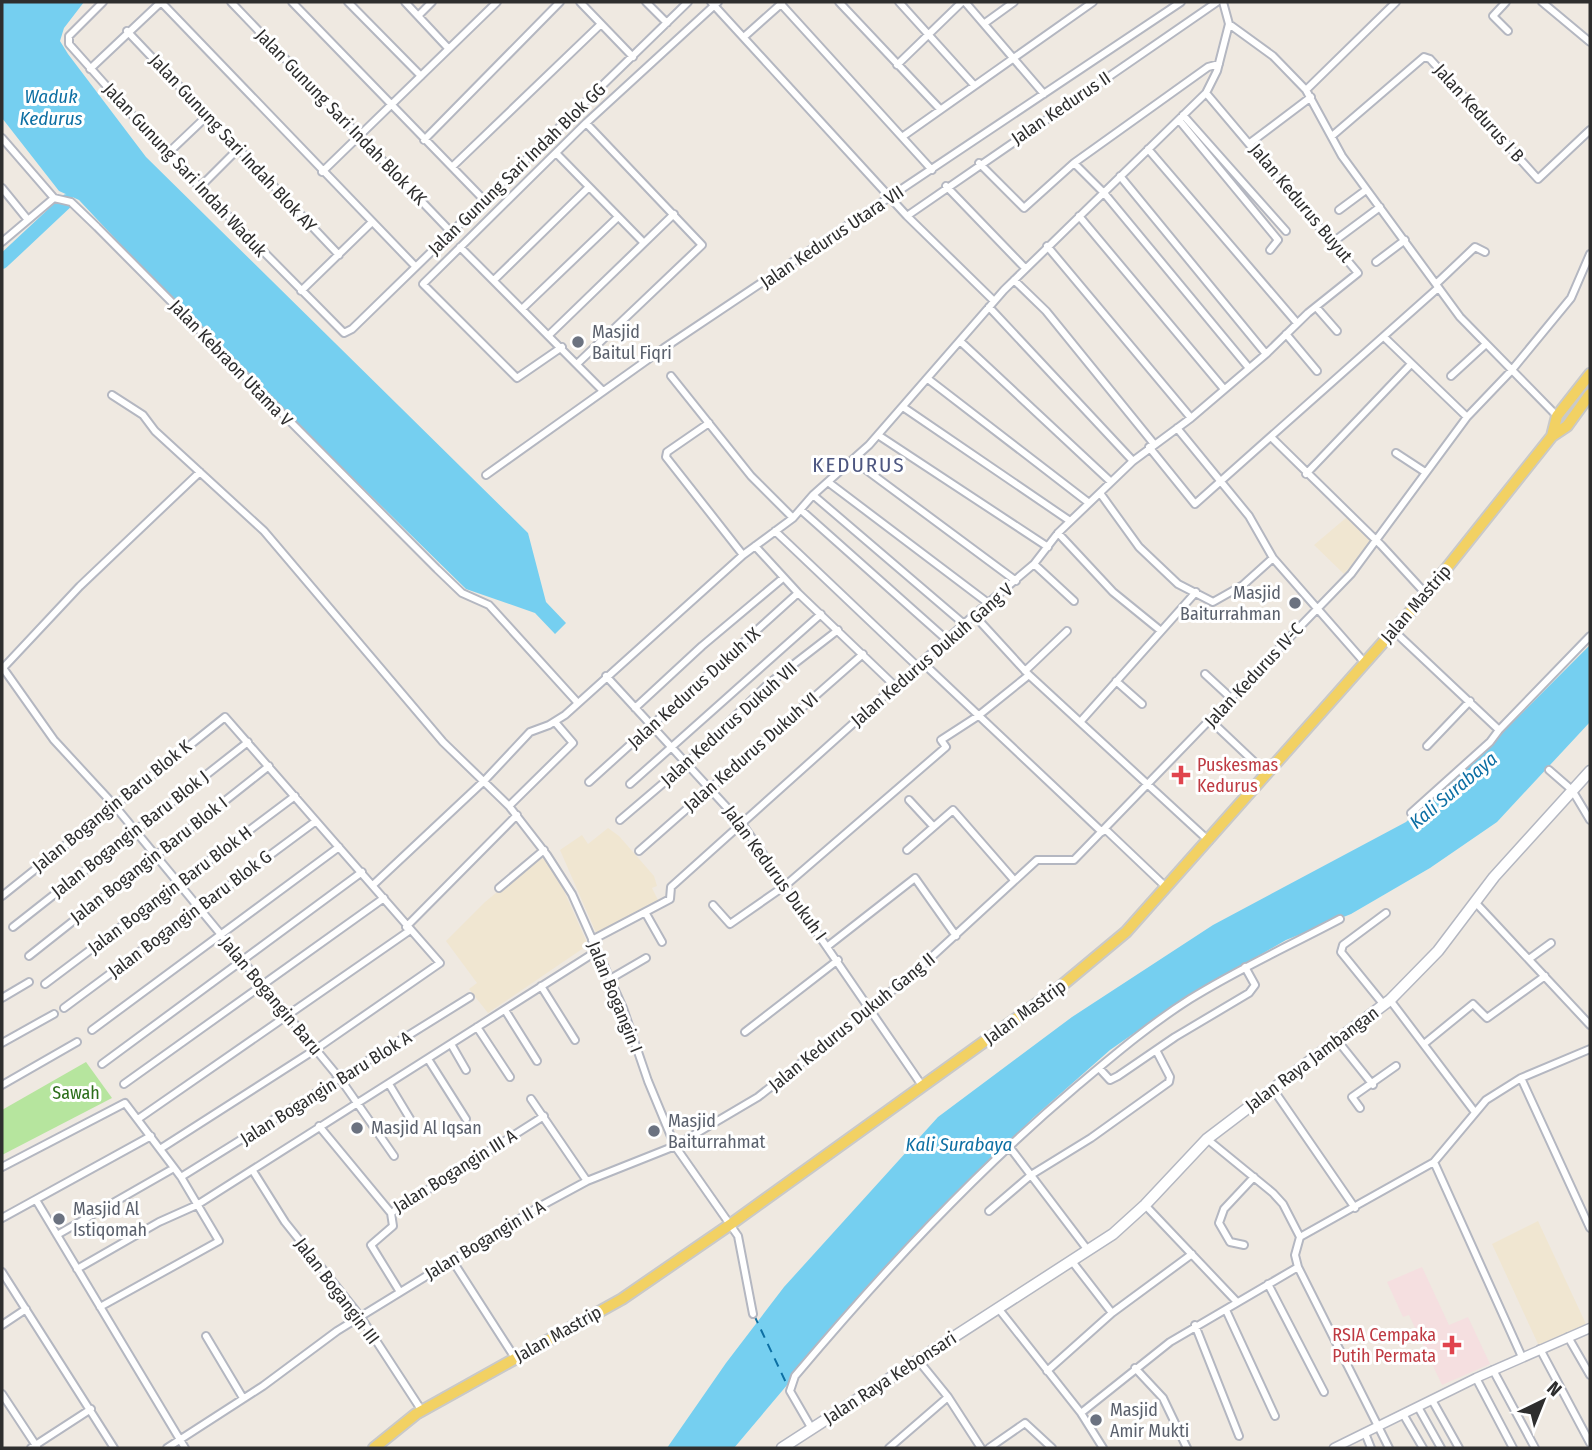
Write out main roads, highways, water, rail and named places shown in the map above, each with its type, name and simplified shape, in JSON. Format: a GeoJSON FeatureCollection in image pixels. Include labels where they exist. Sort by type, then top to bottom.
{"type":"FeatureCollection","features":[{"type":"Feature","properties":{"kind":"main road","name":"Jalan Mastrip"},"geometry":{"type":"LineString","coordinates":[[1552,436],[1557,416],[1590,374]]}},
{"type":"Feature","properties":{"kind":"main road","name":"Jalan Mastrip"},"geometry":{"type":"LineString","coordinates":[[374,1448],[422,1411],[622,1299],[923,1087],[1082,970],[1126,932],[1168,889],[1426,594],[1552,436],[1567,426],[1590,394]]}},
{"type":"Feature","properties":{"kind":"main road","name":"Jalan Raya Jambangan"},"geometry":{"type":"LineString","coordinates":[[998,1308],[1113,1234],[1145,1205],[1207,1139],[1387,1003],[1438,951],[1475,902],[1590,771]]}},
{"type":"Feature","properties":{"kind":"main road","name":"Jalan Raya Kebonsari"},"geometry":{"type":"LineString","coordinates":[[784,1448],[998,1308]]}},
{"type":"Feature","properties":{"kind":"water","name":"Waduk Kedurus"},"geometry":{"type":"Polygon","coordinates":[[[2,2],[84,2],[64,28],[60,41],[68,54],[146,157],[528,533],[546,602],[566,623],[555,634],[535,613],[466,589],[181,309],[79,200],[59,191],[2,118],[2,2]]]}},
{"type":"Feature","properties":{"kind":"water","name":"Kali Surabaya"},"geometry":{"type":"Polygon","coordinates":[[[1590,645],[1590,722],[1497,822],[1430,868],[1351,914],[1286,940],[1179,1002],[1110,1050],[1033,1118],[889,1264],[734,1448],[667,1448],[726,1363],[784,1287],[938,1117],[1072,1017],[1213,925],[1406,822],[1489,746],[1590,645]]]}},
{"type":"Feature","properties":{"kind":"waterway"},"geometry":{"type":"LineString","coordinates":[[2,262],[67,201]]}},
{"type":"Feature","properties":{"kind":"place","name":"Masjid Baitul Fiqri"},"geometry":{"type":"Point","coordinates":[578,342]}},
{"type":"Feature","properties":{"kind":"place","name":"Masjid Baiturrahman"},"geometry":{"type":"Point","coordinates":[1295,603]}},
{"type":"Feature","properties":{"kind":"place","name":"Puskesmas Kedurus"},"geometry":{"type":"Point","coordinates":[1181,775]}},
{"type":"Feature","properties":{"kind":"place","name":"Masjid Al Iqsan"},"geometry":{"type":"Point","coordinates":[357,1128]}},
{"type":"Feature","properties":{"kind":"place","name":"Masjid Baiturrahmat"},"geometry":{"type":"Point","coordinates":[654,1131]}},
{"type":"Feature","properties":{"kind":"place","name":"Masjid Al Istiqomah"},"geometry":{"type":"Point","coordinates":[59,1219]}},
{"type":"Feature","properties":{"kind":"place","name":"RSIA Cempaka Putih Permata"},"geometry":{"type":"Point","coordinates":[1452,1345]}},
{"type":"Feature","properties":{"kind":"place","name":"Masjid Amir Mukti"},"geometry":{"type":"Point","coordinates":[1096,1420]}},
{"type":"Feature","properties":{"kind":"district","name":"KEDURUS"},"geometry":{"type":"Point","coordinates":[859,465]}},
{"type":"Feature","properties":{"kind":"park label","name":"Sawah"},"geometry":{"type":"Point","coordinates":[76,1093]}}]}
